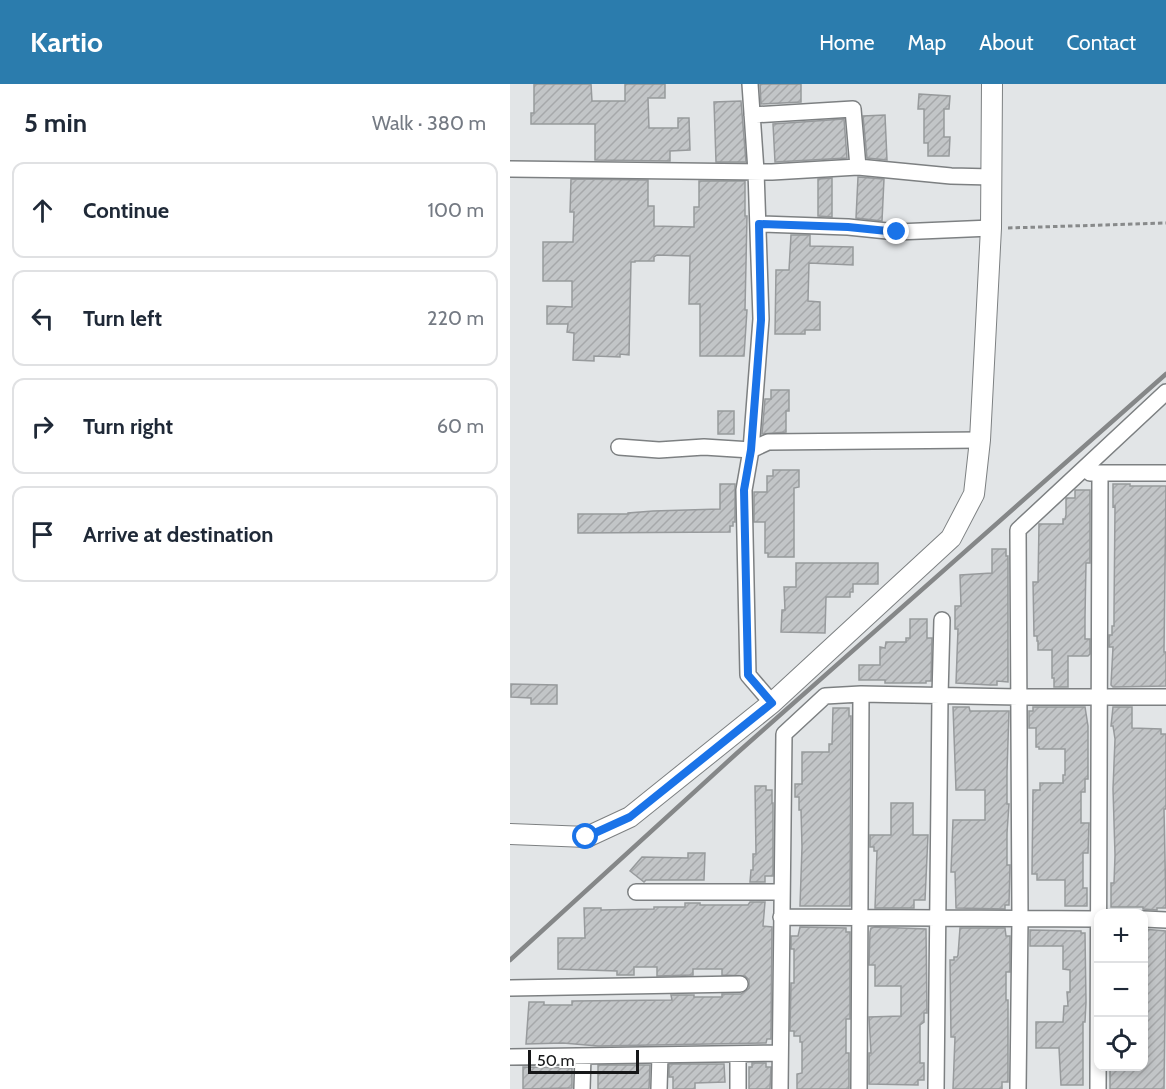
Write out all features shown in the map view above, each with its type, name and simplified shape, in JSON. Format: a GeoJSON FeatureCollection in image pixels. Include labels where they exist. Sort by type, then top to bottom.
{"type":"FeatureCollection","features":[{"type":"Feature","properties":{"kind":"street"},"geometry":{"type":"LineString","coordinates":[[750,84],[759,224],[761,320],[751,450],[744,490],[748,675],[772,703]]}},
{"type":"Feature","properties":{"kind":"street"},"geometry":{"type":"LineString","coordinates":[[510,834],[586,837],[630,817],[772,703],[951,538],[974,494],[980,440],[991,228],[992,84]]}},
{"type":"Feature","properties":{"kind":"street"},"geometry":{"type":"LineString","coordinates":[[752,115],[853,110],[858,167]]}},
{"type":"Feature","properties":{"kind":"street"},"geometry":{"type":"LineString","coordinates":[[510,169],[772,172],[858,167],[951,176],[992,177]]}},
{"type":"Feature","properties":{"kind":"street"},"geometry":{"type":"LineString","coordinates":[[759,224],[848,227],[897,232],[991,228]]}},
{"type":"Feature","properties":{"kind":"street"},"geometry":{"type":"LineString","coordinates":[[1018,1089],[1020,697],[1018,531],[1166,392]]}},
{"type":"Feature","properties":{"kind":"street"},"geometry":{"type":"LineString","coordinates":[[619,447],[659,450],[704,447],[751,450],[768,442],[980,440]]}},
{"type":"Feature","properties":{"kind":"street"},"geometry":{"type":"LineString","coordinates":[[1081,473],[1166,473]]}},
{"type":"Feature","properties":{"kind":"street"},"geometry":{"type":"LineString","coordinates":[[1098,909],[1100,474]]}},
{"type":"Feature","properties":{"kind":"street"},"geometry":{"type":"LineString","coordinates":[[936,1089],[942,620]]}},
{"type":"Feature","properties":{"kind":"street"},"geometry":{"type":"LineString","coordinates":[[780,1089],[784,734],[825,696],[861,694],[1166,697]]}},
{"type":"Feature","properties":{"kind":"street"},"geometry":{"type":"LineString","coordinates":[[859,1089],[861,694]]}},
{"type":"Feature","properties":{"kind":"street"},"geometry":{"type":"LineString","coordinates":[[636,892],[782,892]]}},
{"type":"Feature","properties":{"kind":"street"},"geometry":{"type":"LineString","coordinates":[[782,917],[1094,919]]}},
{"type":"Feature","properties":{"kind":"street"},"geometry":{"type":"LineString","coordinates":[[1148,919],[1166,920]]}},
{"type":"Feature","properties":{"kind":"street"},"geometry":{"type":"LineString","coordinates":[[1098,963],[1098,1089]]}},
{"type":"Feature","properties":{"kind":"street"},"geometry":{"type":"LineString","coordinates":[[510,988],[740,984]]}},
{"type":"Feature","properties":{"kind":"street"},"geometry":{"type":"LineString","coordinates":[[510,1057],[780,1053]]}},
{"type":"Feature","properties":{"kind":"street"},"geometry":{"type":"LineString","coordinates":[[738,1054],[738,1089]]}},
{"type":"Feature","properties":{"kind":"street"},"geometry":{"type":"LineString","coordinates":[[659,1089],[660,1055]]}},
{"type":"Feature","properties":{"kind":"street"},"geometry":{"type":"LineString","coordinates":[[582,1089],[583,1056]]}},
{"type":"Feature","properties":{"kind":"path"},"geometry":{"type":"LineString","coordinates":[[991,228],[1166,224]]}},
{"type":"Feature","properties":{"kind":"building"},"geometry":{"type":"Polygon","coordinates":[[[534,84],[591,84],[592,101],[625,101],[625,84],[665,84],[665,98],[648,98],[649,128],[678,128],[678,118],[689,118],[690,150],[670,151],[670,161],[595,160],[595,124],[531,124],[531,113],[534,113],[534,84]]]}},
{"type":"Feature","properties":{"kind":"building"},"geometry":{"type":"Polygon","coordinates":[[[760,84],[801,84],[801,102],[761,104],[760,84]]]}},
{"type":"Feature","properties":{"kind":"building"},"geometry":{"type":"Polygon","coordinates":[[[919,94],[950,96],[949,109],[944,109],[944,137],[950,137],[949,156],[928,156],[928,143],[924,143],[924,109],[918,109],[919,94]]]}},
{"type":"Feature","properties":{"kind":"building"},"geometry":{"type":"Polygon","coordinates":[[[741,101],[746,162],[716,162],[714,102],[741,101]]]}},
{"type":"Feature","properties":{"kind":"building"},"geometry":{"type":"Polygon","coordinates":[[[885,115],[887,160],[867,158],[863,116],[885,115]]]}},
{"type":"Feature","properties":{"kind":"building"},"geometry":{"type":"Polygon","coordinates":[[[844,119],[847,158],[775,162],[773,124],[844,119]]]}},
{"type":"Feature","properties":{"kind":"building"},"geometry":{"type":"Polygon","coordinates":[[[858,177],[884,179],[882,221],[856,218],[858,177]]]}},
{"type":"Feature","properties":{"kind":"building"},"geometry":{"type":"Polygon","coordinates":[[[832,178],[832,217],[818,216],[818,179],[832,178]]]}},
{"type":"Feature","properties":{"kind":"building"},"geometry":{"type":"Polygon","coordinates":[[[571,179],[648,180],[648,206],[654,206],[654,226],[694,227],[694,207],[699,207],[699,181],[745,181],[745,216],[747,216],[745,310],[747,310],[744,356],[700,356],[700,304],[689,304],[690,256],[657,255],[654,261],[631,262],[629,355],[594,356],[594,361],[573,360],[574,333],[567,332],[568,324],[547,324],[547,306],[572,307],[572,281],[543,281],[543,242],[573,242],[574,212],[570,212],[571,179]]]}},
{"type":"Feature","properties":{"kind":"building"},"geometry":{"type":"Polygon","coordinates":[[[791,235],[810,235],[810,246],[853,247],[853,265],[809,263],[808,301],[820,302],[820,330],[805,330],[805,334],[775,334],[776,270],[789,270],[791,235]]]}},
{"type":"Feature","properties":{"kind":"building"},"geometry":{"type":"Polygon","coordinates":[[[771,390],[789,390],[786,432],[762,434],[765,399],[771,399],[771,390]]]}},
{"type":"Feature","properties":{"kind":"building"},"geometry":{"type":"Polygon","coordinates":[[[718,411],[734,411],[734,434],[718,434],[718,411]]]}},
{"type":"Feature","properties":{"kind":"building"},"geometry":{"type":"Polygon","coordinates":[[[773,470],[799,470],[799,487],[794,488],[794,557],[768,557],[768,553],[765,553],[765,522],[754,522],[754,492],[767,492],[767,476],[773,476],[773,470]]]}},
{"type":"Feature","properties":{"kind":"building"},"geometry":{"type":"Polygon","coordinates":[[[720,484],[735,484],[735,522],[733,526],[730,526],[730,532],[578,533],[578,514],[720,509],[720,484]]]}},
{"type":"Feature","properties":{"kind":"building"},"geometry":{"type":"Polygon","coordinates":[[[1113,484],[1166,486],[1164,652],[1166,652],[1166,686],[1113,687],[1111,685],[1113,647],[1109,647],[1109,635],[1112,635],[1112,626],[1114,626],[1115,506],[1113,507],[1113,484]]]}},
{"type":"Feature","properties":{"kind":"building"},"geometry":{"type":"Polygon","coordinates":[[[1075,490],[1090,490],[1090,563],[1086,563],[1085,639],[1090,639],[1090,654],[1088,656],[1068,656],[1068,687],[1054,687],[1052,650],[1038,650],[1037,636],[1034,636],[1033,582],[1038,582],[1039,524],[1063,524],[1066,515],[1066,498],[1075,498],[1075,490]]]}},
{"type":"Feature","properties":{"kind":"building"},"geometry":{"type":"Polygon","coordinates":[[[992,549],[1006,549],[1006,556],[1008,556],[1008,682],[997,681],[997,685],[956,683],[958,629],[955,629],[955,606],[961,606],[960,575],[992,573],[992,549]]]}},
{"type":"Feature","properties":{"kind":"building"},"geometry":{"type":"Polygon","coordinates":[[[796,563],[878,563],[878,584],[853,584],[850,597],[826,597],[825,633],[781,632],[782,610],[785,610],[784,587],[796,587],[796,563]]]}},
{"type":"Feature","properties":{"kind":"building"},"geometry":{"type":"Polygon","coordinates":[[[910,619],[927,619],[927,638],[932,638],[931,681],[885,683],[885,680],[859,680],[859,665],[880,665],[880,647],[885,648],[886,642],[906,642],[906,638],[910,638],[910,619]]]}},
{"type":"Feature","properties":{"kind":"building"},"geometry":{"type":"Polygon","coordinates":[[[511,684],[557,685],[557,704],[531,704],[531,698],[511,697],[511,684]]]}},
{"type":"Feature","properties":{"kind":"building"},"geometry":{"type":"Polygon","coordinates":[[[953,707],[969,707],[970,711],[1009,711],[1007,865],[1010,865],[1009,905],[1005,905],[1005,909],[956,908],[955,872],[951,872],[953,820],[985,820],[985,790],[956,790],[953,707]]]}},
{"type":"Feature","properties":{"kind":"building"},"geometry":{"type":"Polygon","coordinates":[[[1033,707],[1085,707],[1088,726],[1088,779],[1085,779],[1085,792],[1081,792],[1081,823],[1089,823],[1088,853],[1083,853],[1083,888],[1087,888],[1087,906],[1065,906],[1065,880],[1037,880],[1037,874],[1032,874],[1033,790],[1040,790],[1040,783],[1063,783],[1063,775],[1065,775],[1065,749],[1036,747],[1036,728],[1029,728],[1029,711],[1033,711],[1033,707]]]}},
{"type":"Feature","properties":{"kind":"building"},"geometry":{"type":"Polygon","coordinates":[[[1113,707],[1132,707],[1132,728],[1161,729],[1161,734],[1166,734],[1166,809],[1164,809],[1166,908],[1157,908],[1157,910],[1143,909],[1143,907],[1111,907],[1111,883],[1114,883],[1115,855],[1113,789],[1115,739],[1113,726],[1111,726],[1113,707]]]}},
{"type":"Feature","properties":{"kind":"building"},"geometry":{"type":"Polygon","coordinates":[[[833,708],[849,708],[849,716],[851,716],[850,906],[800,906],[801,810],[799,810],[799,797],[795,797],[795,784],[802,784],[802,752],[829,752],[829,744],[832,744],[833,708]]]}},
{"type":"Feature","properties":{"kind":"building"},"geometry":{"type":"Polygon","coordinates":[[[755,786],[766,786],[766,790],[772,790],[773,876],[765,876],[765,882],[750,882],[753,854],[756,854],[755,786]]]}},
{"type":"Feature","properties":{"kind":"building"},"geometry":{"type":"Polygon","coordinates":[[[891,803],[913,803],[913,835],[928,835],[925,900],[914,900],[914,908],[875,908],[877,851],[874,851],[874,847],[870,847],[870,835],[891,835],[891,803]]]}},
{"type":"Feature","properties":{"kind":"building"},"geometry":{"type":"Polygon","coordinates":[[[688,853],[705,853],[704,880],[646,880],[644,882],[630,871],[642,857],[688,858],[688,853]]]}},
{"type":"Feature","properties":{"kind":"building"},"geometry":{"type":"Polygon","coordinates":[[[750,902],[765,902],[763,926],[772,927],[771,1039],[767,1039],[766,1043],[598,1046],[563,1043],[526,1044],[529,1002],[544,1002],[544,1005],[572,1005],[572,1001],[672,1000],[671,995],[722,997],[722,994],[741,994],[749,988],[749,980],[745,976],[722,975],[722,969],[693,969],[693,975],[657,976],[657,967],[634,967],[634,975],[617,975],[617,971],[558,969],[558,938],[585,938],[584,908],[654,909],[654,907],[685,907],[685,903],[748,905],[750,902]]]}},
{"type":"Feature","properties":{"kind":"building"},"geometry":{"type":"Polygon","coordinates":[[[800,927],[846,928],[846,932],[850,932],[850,1019],[846,1019],[849,1089],[797,1089],[797,1074],[802,1073],[802,1042],[800,1042],[800,1036],[794,1036],[794,1031],[790,1031],[791,983],[794,983],[794,949],[791,949],[791,936],[798,936],[800,927]]]}},
{"type":"Feature","properties":{"kind":"building"},"geometry":{"type":"Polygon","coordinates":[[[871,928],[926,929],[927,1013],[924,1013],[924,1022],[920,1025],[920,1063],[924,1063],[924,1080],[918,1080],[918,1085],[869,1084],[869,1053],[871,1053],[869,1017],[901,1016],[901,986],[875,986],[875,965],[869,965],[870,932],[871,928]]]}},
{"type":"Feature","properties":{"kind":"building"},"geometry":{"type":"Polygon","coordinates":[[[960,928],[1005,928],[1006,936],[1010,936],[1010,972],[1006,972],[1008,1082],[1002,1082],[1002,1089],[953,1089],[955,1037],[951,1037],[950,960],[954,960],[954,957],[958,955],[960,928]]]}},
{"type":"Feature","properties":{"kind":"building"},"geometry":{"type":"Polygon","coordinates":[[[1148,929],[1166,931],[1164,1089],[1110,1089],[1110,1071],[1148,1071],[1148,929]]]}},
{"type":"Feature","properties":{"kind":"building"},"geometry":{"type":"Polygon","coordinates":[[[1030,930],[1085,933],[1086,1002],[1085,1022],[1083,1022],[1083,1085],[1061,1085],[1059,1048],[1036,1048],[1036,1022],[1063,1022],[1064,1006],[1068,1006],[1067,992],[1070,992],[1070,970],[1063,969],[1063,946],[1030,946],[1030,930]]]}},
{"type":"Feature","properties":{"kind":"building"},"geometry":{"type":"Polygon","coordinates":[[[752,1063],[766,1063],[766,1067],[771,1067],[770,1089],[749,1089],[749,1067],[752,1067],[752,1063]]]}},
{"type":"Feature","properties":{"kind":"building"},"geometry":{"type":"Polygon","coordinates":[[[669,1064],[724,1064],[725,1082],[695,1083],[695,1089],[673,1089],[673,1077],[669,1077],[669,1064]]]}},
{"type":"Feature","properties":{"kind":"building"},"geometry":{"type":"Polygon","coordinates":[[[598,1065],[650,1065],[649,1089],[598,1089],[598,1065]]]}},
{"type":"Feature","properties":{"kind":"building"},"geometry":{"type":"Polygon","coordinates":[[[523,1067],[572,1068],[572,1088],[523,1089],[523,1067]]]}},
{"type":"Feature","properties":{"kind":"railway"},"geometry":{"type":"LineString","coordinates":[[510,960],[736,754],[1166,374]]}},
{"type":"Feature","properties":{"kind":"route"},"geometry":{"type":"LineString","coordinates":[[586,837],[630,817],[772,703],[748,675],[744,490],[751,450],[761,320],[759,224],[848,227],[897,232]]}}]}
